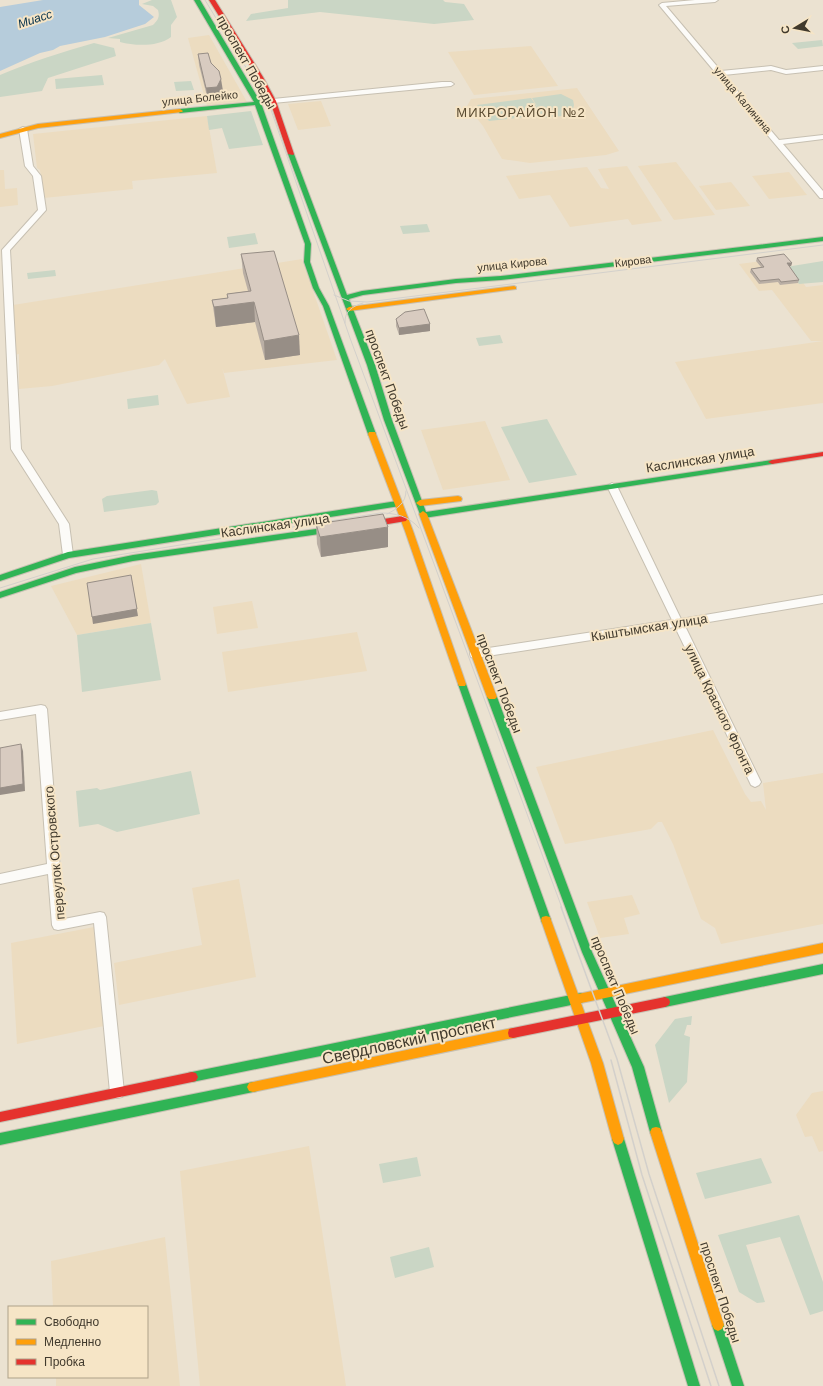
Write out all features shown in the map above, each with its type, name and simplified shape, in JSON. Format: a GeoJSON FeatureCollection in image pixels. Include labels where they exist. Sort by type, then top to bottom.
{"type":"FeatureCollection","features":[{"type":"Feature","properties":{"kind":"main road","name":"проспект Победы"},"geometry":{"type":"LineString","coordinates":[[197,0],[258,103],[308,244],[307,262],[316,288],[338,304],[371,364],[388,420],[561,885],[604,992],[638,1067],[665,1163],[738,1386]]}},
{"type":"Feature","properties":{"kind":"main road","name":"проспект Победы"},"geometry":{"type":"LineString","coordinates":[[212,0],[273,101],[338,304],[397,504],[409,531],[450,654],[597,1063],[634,1196],[694,1386]]}},
{"type":"Feature","properties":{"kind":"main road","name":"улица Болейко"},"geometry":{"type":"LineString","coordinates":[[0,136],[23,129],[273,101]]}},
{"type":"Feature","properties":{"kind":"main road","name":"улица Кирова"},"geometry":{"type":"LineString","coordinates":[[338,304],[362,292],[456,281],[501,278],[823,239]]}},
{"type":"Feature","properties":{"kind":"main road"},"geometry":{"type":"LineString","coordinates":[[338,304],[446,296],[524,286]]}},
{"type":"Feature","properties":{"kind":"main road","name":"Каслинская улица"},"geometry":{"type":"LineString","coordinates":[[0,595],[75,570],[126,560],[349,528],[581,490],[823,454]]}},
{"type":"Feature","properties":{"kind":"main road","name":"Каслинская улица"},"geometry":{"type":"LineString","coordinates":[[522,491],[581,490]]}},
{"type":"Feature","properties":{"kind":"main road","name":"Каслинская улица"},"geometry":{"type":"LineString","coordinates":[[0,578],[68,555],[397,504],[470,497]]}},
{"type":"Feature","properties":{"kind":"main road","name":"Свердловский проспект"},"geometry":{"type":"LineString","coordinates":[[0,1117],[823,948]]}},
{"type":"Feature","properties":{"kind":"main road","name":"Свердловский проспект"},"geometry":{"type":"LineString","coordinates":[[0,1139],[823,969]]}},
{"type":"Feature","properties":{"kind":"street","name":"улица Калинина"},"geometry":{"type":"LineString","coordinates":[[715,0],[662,5],[823,196]]}},
{"type":"Feature","properties":{"kind":"street"},"geometry":{"type":"LineString","coordinates":[[720,73],[771,68],[786,72],[823,68]]}},
{"type":"Feature","properties":{"kind":"street","name":"улица Болейко"},"geometry":{"type":"LineString","coordinates":[[273,101],[451,84]]}},
{"type":"Feature","properties":{"kind":"street"},"geometry":{"type":"LineString","coordinates":[[23,129],[29,166],[37,176],[42,210],[6,250],[16,450],[64,524],[68,555]]}},
{"type":"Feature","properties":{"kind":"street"},"geometry":{"type":"LineString","coordinates":[[777,142],[823,136]]}},
{"type":"Feature","properties":{"kind":"street","name":"улица Красного Фронта"},"geometry":{"type":"LineString","coordinates":[[612,486],[755,782]]}},
{"type":"Feature","properties":{"kind":"street","name":"Кыштымская улица"},"geometry":{"type":"LineString","coordinates":[[475,654],[679,623],[823,599]]}},
{"type":"Feature","properties":{"kind":"street","name":"переулок Островского"},"geometry":{"type":"LineString","coordinates":[[0,716],[41,709],[58,925],[100,917],[117,1092]]}},
{"type":"Feature","properties":{"kind":"street"},"geometry":{"type":"LineString","coordinates":[[0,879],[54,868]]}},
{"type":"Feature","properties":{"kind":"shaded area"},"geometry":{"type":"Polygon","coordinates":[[[209,35],[247,102],[207,106],[188,38],[209,35]]]}},
{"type":"Feature","properties":{"kind":"shaded area"},"geometry":{"type":"Polygon","coordinates":[[[531,46],[558,86],[474,95],[448,52],[531,46]]]}},
{"type":"Feature","properties":{"kind":"shaded area"},"geometry":{"type":"Polygon","coordinates":[[[577,88],[619,151],[606,155],[530,163],[502,159],[483,126],[467,106],[471,99],[577,88]]]}},
{"type":"Feature","properties":{"kind":"shaded area"},"geometry":{"type":"Polygon","coordinates":[[[321,101],[331,126],[298,130],[288,104],[321,101]]]}},
{"type":"Feature","properties":{"kind":"shaded area"},"geometry":{"type":"Polygon","coordinates":[[[207,116],[217,173],[132,181],[133,189],[44,198],[40,170],[37,168],[33,134],[207,116]]]}},
{"type":"Feature","properties":{"kind":"shaded area"},"geometry":{"type":"Polygon","coordinates":[[[676,162],[715,215],[674,220],[638,166],[676,162]]]}},
{"type":"Feature","properties":{"kind":"shaded area"},"geometry":{"type":"Polygon","coordinates":[[[627,166],[662,221],[632,225],[628,219],[570,227],[550,195],[519,199],[506,176],[587,167],[601,188],[609,189],[598,169],[627,166]]]}},
{"type":"Feature","properties":{"kind":"shaded area"},"geometry":{"type":"Polygon","coordinates":[[[0,170],[4,170],[5,189],[17,188],[18,205],[0,207],[0,170]]]}},
{"type":"Feature","properties":{"kind":"shaded area"},"geometry":{"type":"Polygon","coordinates":[[[789,172],[807,195],[769,199],[752,176],[789,172]]]}},
{"type":"Feature","properties":{"kind":"shaded area"},"geometry":{"type":"Polygon","coordinates":[[[731,182],[750,206],[716,210],[699,186],[731,182]]]}},
{"type":"Feature","properties":{"kind":"shaded area"},"geometry":{"type":"Polygon","coordinates":[[[786,258],[806,287],[823,285],[823,341],[811,341],[772,290],[759,291],[739,264],[786,258]]]}},
{"type":"Feature","properties":{"kind":"shaded area"},"geometry":{"type":"Polygon","coordinates":[[[302,259],[337,360],[224,373],[222,367],[230,397],[187,404],[165,359],[159,365],[52,386],[19,389],[19,354],[13,355],[13,305],[302,259]]]}},
{"type":"Feature","properties":{"kind":"shaded area"},"geometry":{"type":"Polygon","coordinates":[[[823,341],[823,403],[706,419],[675,362],[823,341]]]}},
{"type":"Feature","properties":{"kind":"shaded area"},"geometry":{"type":"Polygon","coordinates":[[[485,421],[510,480],[443,490],[421,430],[485,421]]]}},
{"type":"Feature","properties":{"kind":"shaded area"},"geometry":{"type":"Polygon","coordinates":[[[141,564],[151,623],[77,635],[51,586],[141,564]]]}},
{"type":"Feature","properties":{"kind":"shaded area"},"geometry":{"type":"Polygon","coordinates":[[[252,601],[258,628],[217,634],[213,607],[252,601]]]}},
{"type":"Feature","properties":{"kind":"shaded area"},"geometry":{"type":"Polygon","coordinates":[[[357,632],[367,671],[228,692],[222,652],[357,632]]]}},
{"type":"Feature","properties":{"kind":"shaded area"},"geometry":{"type":"Polygon","coordinates":[[[713,730],[745,794],[751,802],[761,801],[766,810],[763,783],[823,773],[823,924],[721,944],[715,928],[701,919],[673,844],[662,822],[658,822],[651,829],[565,844],[536,767],[713,730]]]}},
{"type":"Feature","properties":{"kind":"shaded area"},"geometry":{"type":"Polygon","coordinates":[[[239,879],[256,977],[119,1005],[114,963],[202,945],[192,888],[239,879]]]}},
{"type":"Feature","properties":{"kind":"shaded area"},"geometry":{"type":"Polygon","coordinates":[[[632,895],[640,914],[624,918],[629,934],[600,938],[587,902],[632,895]]]}},
{"type":"Feature","properties":{"kind":"shaded area"},"geometry":{"type":"Polygon","coordinates":[[[94,927],[104,1026],[17,1044],[11,943],[94,927]]]}},
{"type":"Feature","properties":{"kind":"shaded area"},"geometry":{"type":"Polygon","coordinates":[[[823,1091],[823,1151],[819,1152],[812,1136],[805,1137],[796,1115],[812,1093],[823,1091]]]}},
{"type":"Feature","properties":{"kind":"shaded area"},"geometry":{"type":"Polygon","coordinates":[[[309,1146],[346,1386],[200,1386],[180,1171],[309,1146]]]}},
{"type":"Feature","properties":{"kind":"shaded area"},"geometry":{"type":"Polygon","coordinates":[[[165,1237],[180,1386],[56,1386],[56,1378],[148,1378],[148,1306],[53,1306],[51,1261],[165,1237]]]}},
{"type":"Feature","properties":{"kind":"green space"},"geometry":{"type":"Polygon","coordinates":[[[152,0],[171,0],[177,17],[171,25],[171,37],[160,43],[146,45],[120,42],[120,39],[108,38],[153,25],[159,15],[158,10],[153,6],[142,4],[152,0]]]}},
{"type":"Feature","properties":{"kind":"green space"},"geometry":{"type":"Polygon","coordinates":[[[288,0],[443,0],[445,2],[464,4],[474,20],[434,24],[320,12],[246,21],[251,14],[288,8],[288,0]]]}},
{"type":"Feature","properties":{"kind":"green space"},"geometry":{"type":"Polygon","coordinates":[[[822,40],[823,46],[798,49],[792,43],[822,40]]]}},
{"type":"Feature","properties":{"kind":"green space"},"geometry":{"type":"Polygon","coordinates":[[[94,43],[114,48],[116,56],[48,78],[42,91],[0,97],[0,75],[94,43]]]}},
{"type":"Feature","properties":{"kind":"green space"},"geometry":{"type":"Polygon","coordinates":[[[102,75],[104,85],[56,89],[55,79],[102,75]]]}},
{"type":"Feature","properties":{"kind":"green space"},"geometry":{"type":"Polygon","coordinates":[[[191,81],[194,90],[176,91],[174,82],[191,81]]]}},
{"type":"Feature","properties":{"kind":"green space"},"geometry":{"type":"Polygon","coordinates":[[[561,94],[573,100],[574,105],[571,115],[545,118],[543,115],[489,121],[477,105],[531,98],[542,114],[532,98],[561,94]]]}},
{"type":"Feature","properties":{"kind":"green space"},"geometry":{"type":"Polygon","coordinates":[[[251,111],[263,145],[229,149],[222,128],[209,130],[207,116],[251,111]]]}},
{"type":"Feature","properties":{"kind":"green space"},"geometry":{"type":"Polygon","coordinates":[[[427,224],[430,232],[403,234],[400,226],[427,224]]]}},
{"type":"Feature","properties":{"kind":"green space"},"geometry":{"type":"Polygon","coordinates":[[[255,233],[258,244],[229,248],[227,237],[255,233]]]}},
{"type":"Feature","properties":{"kind":"green space"},"geometry":{"type":"Polygon","coordinates":[[[823,261],[823,282],[799,284],[786,267],[823,261]]]}},
{"type":"Feature","properties":{"kind":"green space"},"geometry":{"type":"Polygon","coordinates":[[[55,270],[56,276],[28,279],[27,273],[55,270]]]}},
{"type":"Feature","properties":{"kind":"green space"},"geometry":{"type":"Polygon","coordinates":[[[500,335],[503,343],[479,346],[476,338],[500,335]]]}},
{"type":"Feature","properties":{"kind":"green space"},"geometry":{"type":"Polygon","coordinates":[[[158,395],[159,405],[128,409],[127,399],[158,395]]]}},
{"type":"Feature","properties":{"kind":"green space"},"geometry":{"type":"Polygon","coordinates":[[[547,419],[577,475],[529,483],[501,427],[547,419]]]}},
{"type":"Feature","properties":{"kind":"green space"},"geometry":{"type":"Polygon","coordinates":[[[152,490],[157,491],[159,502],[156,505],[104,512],[102,499],[107,496],[152,490]]]}},
{"type":"Feature","properties":{"kind":"green space"},"geometry":{"type":"Polygon","coordinates":[[[151,623],[161,680],[82,692],[77,635],[151,623]]]}},
{"type":"Feature","properties":{"kind":"green space"},"geometry":{"type":"Polygon","coordinates":[[[191,771],[200,814],[117,832],[98,824],[79,827],[76,791],[97,788],[100,790],[191,771]]]}},
{"type":"Feature","properties":{"kind":"green space"},"geometry":{"type":"Polygon","coordinates":[[[692,1016],[691,1025],[687,1025],[684,1035],[690,1037],[687,1082],[669,1103],[655,1045],[675,1019],[692,1016]]]}},
{"type":"Feature","properties":{"kind":"green space"},"geometry":{"type":"Polygon","coordinates":[[[417,1157],[421,1176],[383,1183],[379,1164],[417,1157]]]}},
{"type":"Feature","properties":{"kind":"green space"},"geometry":{"type":"Polygon","coordinates":[[[761,1158],[772,1183],[705,1199],[696,1173],[761,1158]]]}},
{"type":"Feature","properties":{"kind":"green space"},"geometry":{"type":"Polygon","coordinates":[[[799,1215],[823,1282],[823,1311],[810,1315],[780,1237],[746,1245],[765,1302],[757,1303],[739,1292],[718,1235],[799,1215]]]}},
{"type":"Feature","properties":{"kind":"green space"},"geometry":{"type":"Polygon","coordinates":[[[429,1247],[434,1267],[395,1278],[390,1257],[429,1247]]]}},
{"type":"Feature","properties":{"kind":"water","name":"Миасс"},"geometry":{"type":"Polygon","coordinates":[[[43,0],[139,0],[139,5],[154,17],[145,24],[105,37],[60,46],[53,50],[40,53],[0,71],[0,7],[43,0]]]}},
{"type":"Feature","properties":{"kind":"building"},"geometry":{"type":"Polygon","coordinates":[[[208,53],[211,63],[219,71],[221,79],[217,87],[206,88],[198,54],[208,53]]]}},
{"type":"Feature","properties":{"kind":"building"},"geometry":{"type":"Polygon","coordinates":[[[274,251],[299,335],[264,341],[254,302],[214,307],[212,300],[228,298],[227,294],[251,291],[241,254],[274,251]]]}},
{"type":"Feature","properties":{"kind":"building"},"geometry":{"type":"Polygon","coordinates":[[[784,254],[792,263],[787,263],[799,280],[781,282],[779,279],[760,281],[751,269],[764,267],[757,258],[784,254]]]}},
{"type":"Feature","properties":{"kind":"building"},"geometry":{"type":"Polygon","coordinates":[[[424,309],[430,324],[399,328],[396,319],[405,312],[424,309]]]}},
{"type":"Feature","properties":{"kind":"building"},"geometry":{"type":"Polygon","coordinates":[[[383,514],[388,527],[320,537],[316,524],[383,514]]]}},
{"type":"Feature","properties":{"kind":"building"},"geometry":{"type":"Polygon","coordinates":[[[131,575],[137,609],[92,617],[87,583],[131,575]]]}},
{"type":"Feature","properties":{"kind":"building"},"geometry":{"type":"Polygon","coordinates":[[[21,744],[23,784],[0,788],[0,748],[21,744]]]}},
{"type":"Feature","properties":{"kind":"tram line"},"geometry":{"type":"LineString","coordinates":[[205,0],[270,107],[335,296]]}},
{"type":"Feature","properties":{"kind":"tram line"},"geometry":{"type":"LineString","coordinates":[[335,296],[349,301],[367,302],[823,245]]}},
{"type":"Feature","properties":{"kind":"tram line"},"geometry":{"type":"LineString","coordinates":[[335,296],[562,908]]}},
{"type":"Feature","properties":{"kind":"tram line"},"geometry":{"type":"LineString","coordinates":[[345,323],[348,312],[363,303]]}},
{"type":"Feature","properties":{"kind":"tram line"},"geometry":{"type":"LineString","coordinates":[[388,514],[403,502],[406,491]]}},
{"type":"Feature","properties":{"kind":"tram line"},"geometry":{"type":"LineString","coordinates":[[0,588],[93,559],[380,513],[388,514]]}},
{"type":"Feature","properties":{"kind":"tram line"},"geometry":{"type":"LineString","coordinates":[[388,514],[406,518],[419,528]]}},
{"type":"Feature","properties":{"kind":"tram line"},"geometry":{"type":"LineString","coordinates":[[561,907],[617,1059],[649,1174],[719,1386]]}},
{"type":"Feature","properties":{"kind":"tram line"},"geometry":{"type":"LineString","coordinates":[[611,1060],[642,1175],[711,1386]]}},
{"type":"Feature","properties":{"kind":"traffic: fast"},"geometry":{"type":"LineString","coordinates":[[197,0],[260,108],[308,244],[307,262],[316,288],[326,306],[372,434]]}},
{"type":"Feature","properties":{"kind":"traffic: fast"},"geometry":{"type":"LineString","coordinates":[[180,111],[258,103]]}},
{"type":"Feature","properties":{"kind":"traffic: fast"},"geometry":{"type":"LineString","coordinates":[[291,154],[371,365],[388,420],[423,514]]}},
{"type":"Feature","properties":{"kind":"traffic: fast"},"geometry":{"type":"LineString","coordinates":[[345,298],[362,293],[456,281],[501,278],[823,239]]}},
{"type":"Feature","properties":{"kind":"traffic: fast"},"geometry":{"type":"LineString","coordinates":[[424,515],[772,462]]}},
{"type":"Feature","properties":{"kind":"traffic: fast"},"geometry":{"type":"LineString","coordinates":[[0,578],[68,555],[397,504]]}},
{"type":"Feature","properties":{"kind":"traffic: fast"},"geometry":{"type":"LineString","coordinates":[[0,595],[75,570],[133,558],[337,529]]}},
{"type":"Feature","properties":{"kind":"traffic: fast"},"geometry":{"type":"LineString","coordinates":[[462,684],[546,920]]}},
{"type":"Feature","properties":{"kind":"traffic: fast"},"geometry":{"type":"LineString","coordinates":[[492,697],[587,952],[638,1067],[656,1132]]}},
{"type":"Feature","properties":{"kind":"traffic: fast"},"geometry":{"type":"LineString","coordinates":[[665,1002],[823,969]]}},
{"type":"Feature","properties":{"kind":"traffic: fast"},"geometry":{"type":"LineString","coordinates":[[192,1077],[581,998]]}},
{"type":"Feature","properties":{"kind":"traffic: fast"},"geometry":{"type":"LineString","coordinates":[[0,1139],[253,1087]]}},
{"type":"Feature","properties":{"kind":"traffic: fast"},"geometry":{"type":"LineString","coordinates":[[618,1139],[694,1386]]}},
{"type":"Feature","properties":{"kind":"traffic: fast"},"geometry":{"type":"LineString","coordinates":[[718,1325],[738,1386]]}},
{"type":"Feature","properties":{"kind":"traffic: slow"},"geometry":{"type":"LineString","coordinates":[[0,136],[38,126],[180,111]]}},
{"type":"Feature","properties":{"kind":"traffic: slow"},"geometry":{"type":"LineString","coordinates":[[349,309],[514,288]]}},
{"type":"Feature","properties":{"kind":"traffic: slow"},"geometry":{"type":"LineString","coordinates":[[372,434],[409,531],[462,684]]}},
{"type":"Feature","properties":{"kind":"traffic: slow"},"geometry":{"type":"LineString","coordinates":[[420,503],[458,499]]}},
{"type":"Feature","properties":{"kind":"traffic: slow"},"geometry":{"type":"LineString","coordinates":[[423,514],[492,697]]}},
{"type":"Feature","properties":{"kind":"traffic: slow"},"geometry":{"type":"LineString","coordinates":[[546,920],[597,1063],[618,1139]]}},
{"type":"Feature","properties":{"kind":"traffic: slow"},"geometry":{"type":"LineString","coordinates":[[581,998],[823,948]]}},
{"type":"Feature","properties":{"kind":"traffic: slow"},"geometry":{"type":"LineString","coordinates":[[253,1087],[513,1033]]}},
{"type":"Feature","properties":{"kind":"traffic: slow"},"geometry":{"type":"LineString","coordinates":[[656,1132],[718,1325]]}},
{"type":"Feature","properties":{"kind":"traffic: jam"},"geometry":{"type":"LineString","coordinates":[[212,0],[260,77],[273,101],[291,154]]}},
{"type":"Feature","properties":{"kind":"traffic: jam"},"geometry":{"type":"LineString","coordinates":[[772,462],[823,454]]}},
{"type":"Feature","properties":{"kind":"traffic: jam"},"geometry":{"type":"LineString","coordinates":[[364,525],[403,519]]}},
{"type":"Feature","properties":{"kind":"traffic: jam"},"geometry":{"type":"LineString","coordinates":[[513,1033],[665,1002]]}},
{"type":"Feature","properties":{"kind":"traffic: jam"},"geometry":{"type":"LineString","coordinates":[[0,1117],[192,1077]]}},
{"type":"Feature","properties":{"kind":"district","name":"МИКРОРАЙОН №2"},"geometry":{"type":"Point","coordinates":[521,112]}}]}
